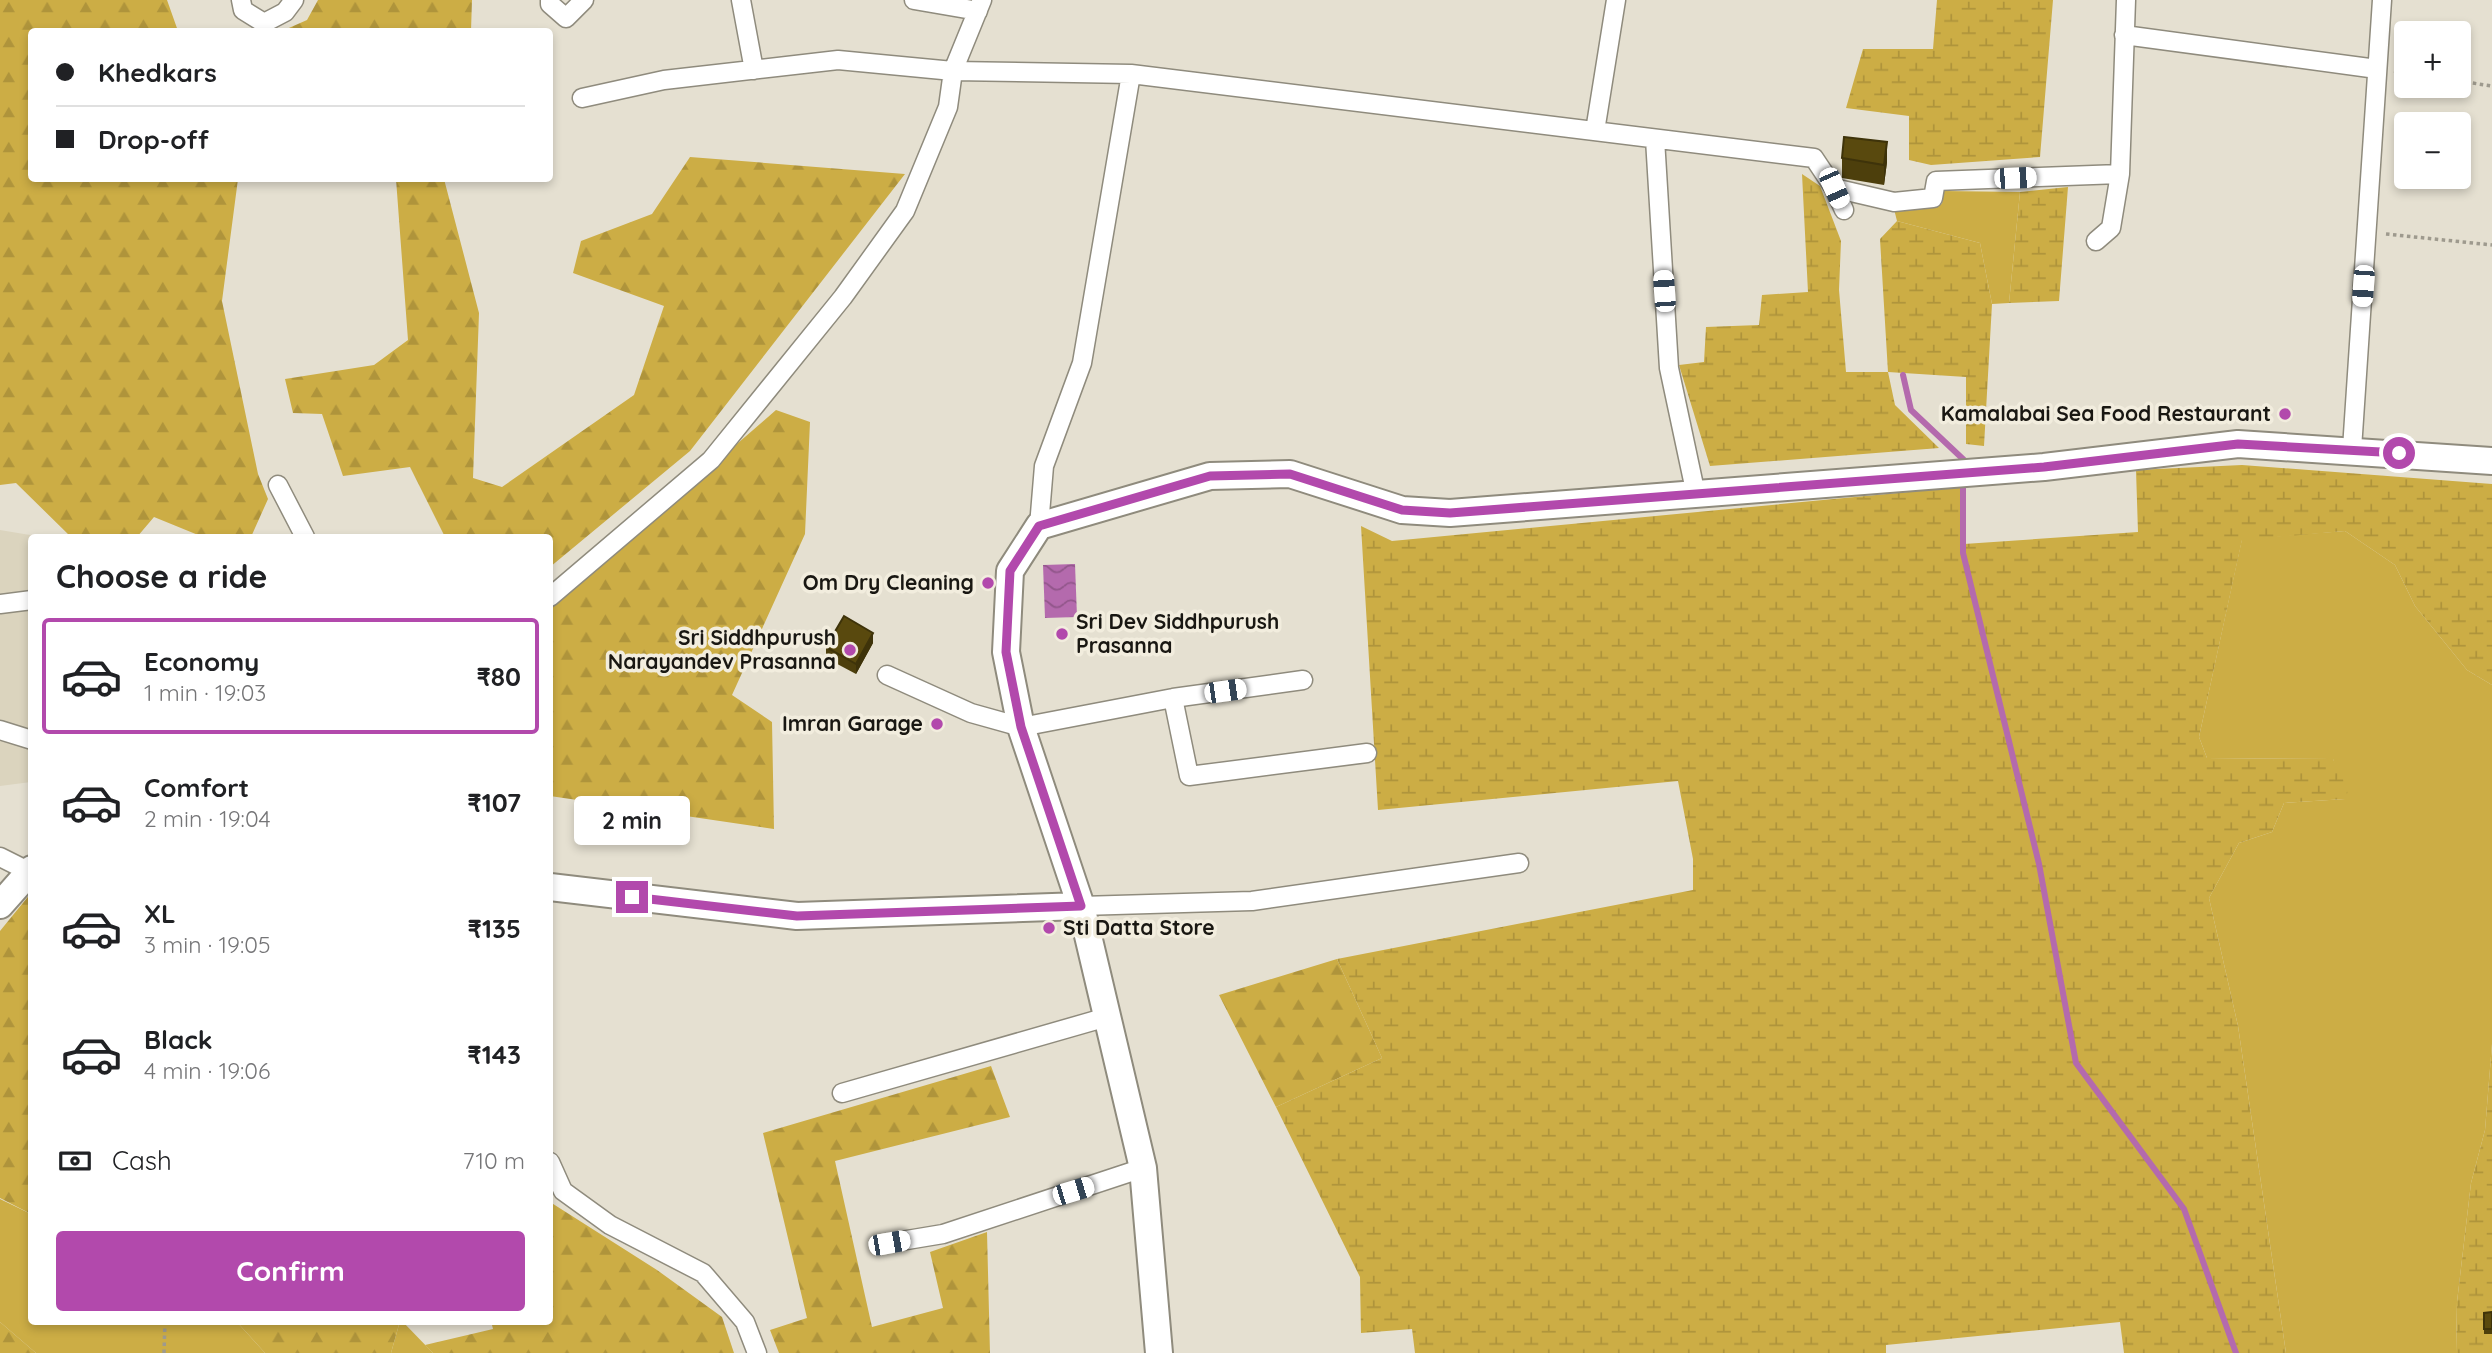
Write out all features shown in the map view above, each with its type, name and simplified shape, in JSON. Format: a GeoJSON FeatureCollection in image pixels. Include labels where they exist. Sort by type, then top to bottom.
{"type":"FeatureCollection","features":[{"type":"Feature","properties":{"kind":"street"},"geometry":{"type":"LineString","coordinates":[[241,0],[243,10],[264,23],[285,12],[294,0]]}},
{"type":"Feature","properties":{"kind":"street"},"geometry":{"type":"LineString","coordinates":[[550,0],[550,4],[566,18],[584,0]]}},
{"type":"Feature","properties":{"kind":"street"},"geometry":{"type":"LineString","coordinates":[[741,0],[754,70]]}},
{"type":"Feature","properties":{"kind":"street"},"geometry":{"type":"LineString","coordinates":[[553,594],[711,460],[843,298],[905,211],[947,107],[953,71],[980,6],[914,0]]}},
{"type":"Feature","properties":{"kind":"street"},"geometry":{"type":"LineString","coordinates":[[1595,131],[1616,0]]}},
{"type":"Feature","properties":{"kind":"street"},"geometry":{"type":"LineString","coordinates":[[2096,241],[2111,228],[2120,174],[2126,0]]}},
{"type":"Feature","properties":{"kind":"street"},"geometry":{"type":"LineString","coordinates":[[2352,449],[2382,0]]}},
{"type":"Feature","properties":{"kind":"street"},"geometry":{"type":"LineString","coordinates":[[2124,35],[2377,69]]}},
{"type":"Feature","properties":{"kind":"street"},"geometry":{"type":"LineString","coordinates":[[583,98],[664,80],[838,60],[953,71],[1131,74],[1814,158],[1844,209]]}},
{"type":"Feature","properties":{"kind":"street"},"geometry":{"type":"LineString","coordinates":[[1131,74],[1082,363],[1044,466],[1039,526],[1010,571],[1006,652],[1021,727],[1081,906],[1143,1168],[1159,1353]]}},
{"type":"Feature","properties":{"kind":"street"},"geometry":{"type":"LineString","coordinates":[[1655,139],[1669,368],[1696,495]]}},
{"type":"Feature","properties":{"kind":"street"},"geometry":{"type":"LineString","coordinates":[[1834,188],[1895,202],[1933,198],[1936,181],[2120,174]]}},
{"type":"Feature","properties":{"kind":"street"},"geometry":{"type":"LineString","coordinates":[[1039,526],[1210,476],[1290,474],[1402,510],[1450,513],[2044,467],[2238,444],[2352,449],[2492,461]]}},
{"type":"Feature","properties":{"kind":"street"},"geometry":{"type":"LineString","coordinates":[[278,485],[303,534]]}},
{"type":"Feature","properties":{"kind":"street"},"geometry":{"type":"LineString","coordinates":[[0,604],[28,600]]}},
{"type":"Feature","properties":{"kind":"street"},"geometry":{"type":"LineString","coordinates":[[887,676],[971,713],[1021,727],[1173,698],[1303,680]]}},
{"type":"Feature","properties":{"kind":"street"},"geometry":{"type":"LineString","coordinates":[[1173,698],[1189,776],[1367,753]]}},
{"type":"Feature","properties":{"kind":"street"},"geometry":{"type":"LineString","coordinates":[[0,730],[28,739]]}},
{"type":"Feature","properties":{"kind":"street"},"geometry":{"type":"LineString","coordinates":[[0,857],[28,869]]}},
{"type":"Feature","properties":{"kind":"street"},"geometry":{"type":"LineString","coordinates":[[553,887],[797,916],[1252,901],[1519,863]]}},
{"type":"Feature","properties":{"kind":"street"},"geometry":{"type":"LineString","coordinates":[[0,905],[28,872]]}},
{"type":"Feature","properties":{"kind":"street"},"geometry":{"type":"LineString","coordinates":[[842,1093],[1107,1017]]}},
{"type":"Feature","properties":{"kind":"street"},"geometry":{"type":"LineString","coordinates":[[889,1243],[943,1234],[1143,1168]]}},
{"type":"Feature","properties":{"kind":"street"},"geometry":{"type":"LineString","coordinates":[[553,1169],[563,1191],[610,1225],[703,1273],[746,1322],[757,1353]]}},
{"type":"Feature","properties":{"kind":"path"},"geometry":{"type":"LineString","coordinates":[[2471,83],[2492,86]]}},
{"type":"Feature","properties":{"kind":"path"},"geometry":{"type":"LineString","coordinates":[[2366,231],[2492,245]]}},
{"type":"Feature","properties":{"kind":"path"},"geometry":{"type":"LineString","coordinates":[[164,1353],[165,1325]]}},
{"type":"Feature","properties":{"kind":"shaded area"},"geometry":{"type":"Polygon","coordinates":[[[0,530],[28,535],[28,782],[0,786],[0,530]]]}},
{"type":"Feature","properties":{"kind":"green space"},"geometry":{"type":"Polygon","coordinates":[[[0,0],[167,0],[177,28],[28,28],[28,182],[238,182],[222,301],[258,474],[268,499],[252,534],[196,534],[154,517],[140,534],[68,534],[16,483],[0,485],[0,0]]]}},
{"type":"Feature","properties":{"kind":"green space"},"geometry":{"type":"Polygon","coordinates":[[[318,0],[472,0],[471,28],[289,28],[307,20],[318,0]]]}},
{"type":"Feature","properties":{"kind":"green space"},"geometry":{"type":"Polygon","coordinates":[[[1937,0],[2053,0],[2040,157],[1931,165],[1909,160],[1909,116],[1846,108],[1863,49],[1933,49],[1937,0]]]}},
{"type":"Feature","properties":{"kind":"green space"},"geometry":{"type":"Polygon","coordinates":[[[690,157],[905,174],[690,451],[553,565],[553,534],[444,534],[410,467],[343,476],[322,414],[293,413],[285,379],[374,365],[408,340],[396,182],[445,182],[479,313],[473,478],[502,487],[634,395],[664,306],[573,273],[581,241],[652,214],[690,157]]]}},
{"type":"Feature","properties":{"kind":"green space"},"geometry":{"type":"Polygon","coordinates":[[[1802,174],[1820,186],[1841,241],[1839,290],[1846,372],[1888,372],[1895,405],[1939,448],[1710,466],[1679,365],[1704,362],[1706,327],[1759,325],[1762,295],[1808,292],[1802,174]]]}},
{"type":"Feature","properties":{"kind":"green space"},"geometry":{"type":"Polygon","coordinates":[[[2068,187],[2059,301],[2009,303],[2020,192],[2068,187]]]}},
{"type":"Feature","properties":{"kind":"green space"},"geometry":{"type":"Polygon","coordinates":[[[1943,191],[2020,192],[2009,303],[1992,304],[1980,243],[1897,221],[1894,209],[1942,204],[1943,191]]]}},
{"type":"Feature","properties":{"kind":"green space"},"geometry":{"type":"Polygon","coordinates":[[[1897,221],[1980,243],[1992,304],[1984,446],[1966,444],[1966,377],[1888,372],[1880,239],[1897,221]]]}},
{"type":"Feature","properties":{"kind":"green space"},"geometry":{"type":"Polygon","coordinates":[[[776,410],[810,422],[805,534],[732,695],[772,722],[774,829],[553,796],[553,603],[776,410]]]}},
{"type":"Feature","properties":{"kind":"green space"},"geometry":{"type":"Polygon","coordinates":[[[2242,465],[2492,484],[2492,685],[2467,670],[2415,606],[2395,565],[2345,531],[2242,540],[2199,737],[2207,758],[2333,759],[2348,789],[2346,799],[2284,803],[2272,832],[2239,843],[2209,898],[2238,1026],[2286,1353],[2124,1353],[2120,1322],[1886,1345],[1886,1353],[1415,1353],[1412,1329],[1361,1333],[1360,1277],[1276,1107],[1382,1058],[1337,959],[1693,890],[1693,859],[1678,781],[1378,810],[1361,526],[1392,541],[1961,487],[1964,544],[2138,532],[2136,470],[2242,465]]]}},
{"type":"Feature","properties":{"kind":"green space"},"geometry":{"type":"Polygon","coordinates":[[[2345,531],[2395,565],[2415,606],[2467,670],[2492,685],[2492,1044],[2485,1130],[2471,1183],[2457,1302],[2456,1353],[2286,1353],[2238,1026],[2209,898],[2239,843],[2272,832],[2284,803],[2345,799],[2333,759],[2207,758],[2199,737],[2242,539],[2345,531]]]}},
{"type":"Feature","properties":{"kind":"green space"},"geometry":{"type":"Polygon","coordinates":[[[28,897],[28,1212],[0,1198],[0,931],[28,897]]]}},
{"type":"Feature","properties":{"kind":"green space"},"geometry":{"type":"Polygon","coordinates":[[[1337,959],[1382,1058],[1276,1107],[1219,995],[1337,959]]]}},
{"type":"Feature","properties":{"kind":"green space"},"geometry":{"type":"Polygon","coordinates":[[[2492,1044],[2492,1353],[2456,1353],[2457,1302],[2471,1183],[2485,1130],[2492,1044]]]}},
{"type":"Feature","properties":{"kind":"green space"},"geometry":{"type":"Polygon","coordinates":[[[991,1066],[1010,1117],[835,1161],[872,1327],[943,1308],[930,1252],[987,1232],[990,1353],[779,1353],[770,1330],[807,1318],[763,1133],[991,1066]]]}},
{"type":"Feature","properties":{"kind":"green space"},"geometry":{"type":"Polygon","coordinates":[[[0,1199],[28,1213],[28,1325],[240,1325],[265,1353],[36,1353],[0,1322],[0,1199]]]}},
{"type":"Feature","properties":{"kind":"green space"},"geometry":{"type":"Polygon","coordinates":[[[553,1204],[657,1270],[722,1317],[734,1353],[433,1353],[425,1345],[493,1329],[492,1325],[553,1325],[553,1204]]]}},
{"type":"Feature","properties":{"kind":"green space"},"geometry":{"type":"Polygon","coordinates":[[[0,1322],[36,1353],[0,1353],[0,1322]]]}},
{"type":"Feature","properties":{"kind":"green space"},"geometry":{"type":"Polygon","coordinates":[[[240,1325],[399,1325],[391,1353],[265,1353],[240,1325]]]}},
{"type":"Feature","properties":{"kind":"green space"},"geometry":{"type":"Polygon","coordinates":[[[399,1325],[406,1325],[433,1353],[391,1353],[399,1325]]]}},
{"type":"Feature","properties":{"kind":"water"},"geometry":{"type":"Polygon","coordinates":[[[1075,564],[1077,617],[1045,618],[1043,565],[1075,564]]]}},
{"type":"Feature","properties":{"kind":"building"},"geometry":{"type":"Polygon","coordinates":[[[1844,137],[1887,142],[1884,165],[1842,158],[1844,137]]]}},
{"type":"Feature","properties":{"kind":"building","name":"Sri Siddhpurush Narayandev Prasanna"},"geometry":{"type":"Polygon","coordinates":[[[844,616],[873,633],[856,664],[826,647],[844,616]]]}},
{"type":"Feature","properties":{"kind":"building"},"geometry":{"type":"Polygon","coordinates":[[[2492,1312],[2492,1329],[2484,1329],[2484,1313],[2492,1312]]]}},
{"type":"Feature","properties":{"kind":"waterway"},"geometry":{"type":"LineString","coordinates":[[1903,375],[1911,410],[1964,460],[1963,466]]}},
{"type":"Feature","properties":{"kind":"waterway"},"geometry":{"type":"LineString","coordinates":[[1963,480],[1963,553],[2039,864],[2076,1063],[2184,1209],[2236,1353]]}},
{"type":"Feature","properties":{"kind":"place","name":"Kamalabai Sea Food Restaurant"},"geometry":{"type":"Point","coordinates":[2285,414]}},
{"type":"Feature","properties":{"kind":"place","name":"Om Dry Cleaning"},"geometry":{"type":"Point","coordinates":[988,583]}},
{"type":"Feature","properties":{"kind":"place","name":"Sri Dev Siddhpurush Prasanna"},"geometry":{"type":"Point","coordinates":[1062,634]}},
{"type":"Feature","properties":{"kind":"place","name":"Sri Siddhpurush Narayandev Prasanna"},"geometry":{"type":"Point","coordinates":[850,650]}},
{"type":"Feature","properties":{"kind":"place","name":"Imran Garage"},"geometry":{"type":"Point","coordinates":[937,724]}},
{"type":"Feature","properties":{"kind":"place","name":"Sti Datta Store"},"geometry":{"type":"Point","coordinates":[1049,928]}},
{"type":"Feature","properties":{"kind":"route"},"geometry":{"type":"LineString","coordinates":[[632,897],[797,916],[1081,906],[1021,727],[1006,652],[1010,571],[1039,526],[1210,476],[1290,474],[1402,510],[1450,513],[2044,467],[2238,444],[2399,453]]}}]}
